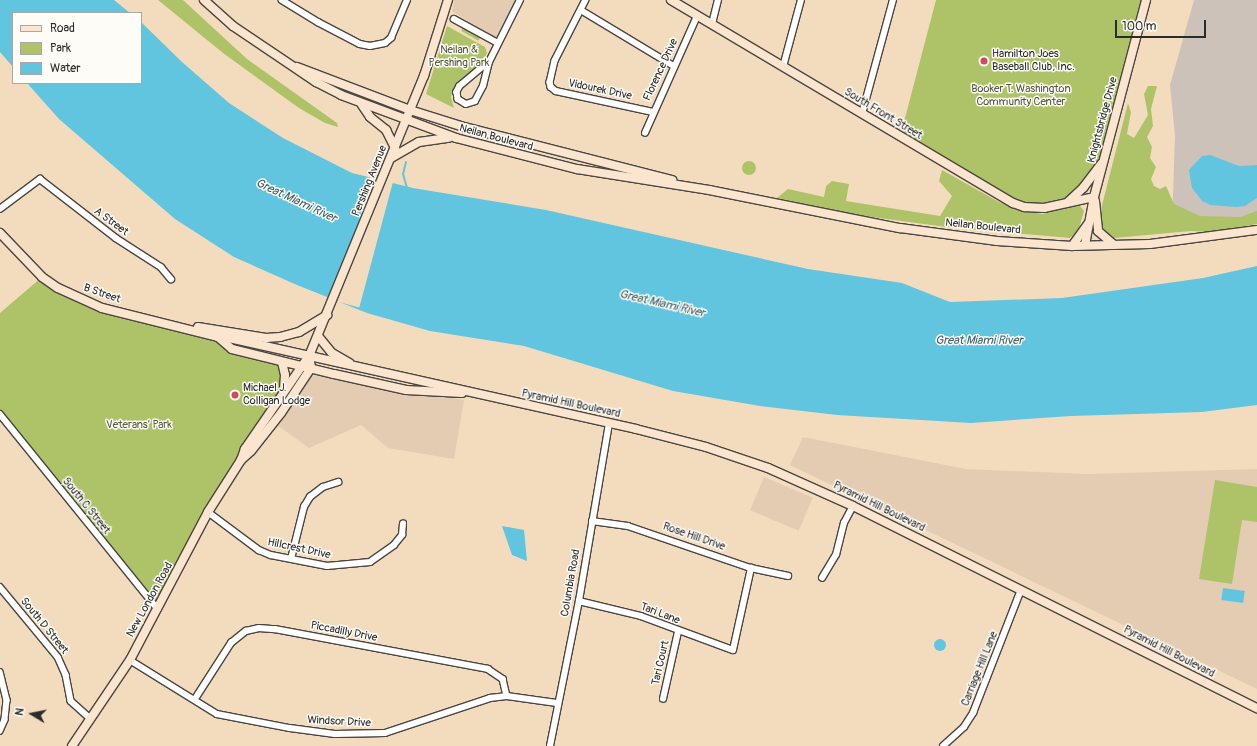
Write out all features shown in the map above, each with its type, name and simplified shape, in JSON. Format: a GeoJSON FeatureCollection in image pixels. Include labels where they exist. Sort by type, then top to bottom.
{"type":"FeatureCollection","features":[{"type":"Feature","properties":{"kind":"street","name":"Neilan Boulevard"},"geometry":{"type":"LineString","coordinates":[[204,0],[233,26],[290,65],[316,82],[362,105],[405,122],[456,138],[577,169],[709,190],[900,228],[997,240],[1072,246],[1114,245],[1194,240],[1257,230]]}},
{"type":"Feature","properties":{"kind":"street"},"geometry":{"type":"LineString","coordinates":[[282,0],[318,22],[360,44],[370,46],[385,43],[391,38],[407,0]]}},
{"type":"Feature","properties":{"kind":"street","name":"Pershing Avenue"},"geometry":{"type":"LineString","coordinates":[[311,368],[310,356],[410,110],[430,58],[448,0]]}},
{"type":"Feature","properties":{"kind":"street"},"geometry":{"type":"LineString","coordinates":[[489,62],[460,86],[458,99],[466,104],[475,100],[483,86],[489,62],[520,0]]}},
{"type":"Feature","properties":{"kind":"street"},"geometry":{"type":"LineString","coordinates":[[586,0],[580,10],[674,66]]}},
{"type":"Feature","properties":{"kind":"street","name":"South Front Street"},"geometry":{"type":"LineString","coordinates":[[671,0],[1013,203],[1035,208],[1094,197]]}},
{"type":"Feature","properties":{"kind":"street"},"geometry":{"type":"LineString","coordinates":[[712,24],[718,0]]}},
{"type":"Feature","properties":{"kind":"street"},"geometry":{"type":"LineString","coordinates":[[783,67],[801,0]]}},
{"type":"Feature","properties":{"kind":"street"},"geometry":{"type":"LineString","coordinates":[[862,114],[893,0]]}},
{"type":"Feature","properties":{"kind":"street","name":"Knightsbridge Drive"},"geometry":{"type":"LineString","coordinates":[[1085,245],[1094,197],[1146,0]]}},
{"type":"Feature","properties":{"kind":"street","name":"Vidourek Drive"},"geometry":{"type":"LineString","coordinates":[[580,10],[568,31],[550,82],[551,87],[556,91],[652,112]]}},
{"type":"Feature","properties":{"kind":"street","name":"Florence Drive"},"geometry":{"type":"LineString","coordinates":[[645,133],[652,112],[697,16]]}},
{"type":"Feature","properties":{"kind":"street"},"geometry":{"type":"LineString","coordinates":[[454,19],[498,43]]}},
{"type":"Feature","properties":{"kind":"street","name":"Neilan Boulevard"},"geometry":{"type":"LineString","coordinates":[[290,65],[410,110],[709,190]]}},
{"type":"Feature","properties":{"kind":"street"},"geometry":{"type":"LineString","coordinates":[[362,105],[370,117],[386,130],[395,148]]}},
{"type":"Feature","properties":{"kind":"street"},"geometry":{"type":"LineString","coordinates":[[391,158],[425,140],[456,138]]}},
{"type":"Feature","properties":{"kind":"street"},"geometry":{"type":"LineString","coordinates":[[1068,202],[1083,188],[1104,160]]}},
{"type":"Feature","properties":{"kind":"street","name":"A Street"},"geometry":{"type":"LineString","coordinates":[[0,209],[40,179],[116,238],[162,267],[171,279]]}},
{"type":"Feature","properties":{"kind":"street"},"geometry":{"type":"LineString","coordinates":[[1094,197],[1097,211],[1096,225],[1103,237],[1114,245]]}},
{"type":"Feature","properties":{"kind":"street"},"geometry":{"type":"LineString","coordinates":[[1072,246],[1089,223]]}},
{"type":"Feature","properties":{"kind":"street","name":"B Street"},"geometry":{"type":"LineString","coordinates":[[0,233],[26,262],[58,288],[102,308],[185,328],[218,338],[229,338],[310,356]]}},
{"type":"Feature","properties":{"kind":"street"},"geometry":{"type":"LineString","coordinates":[[185,328],[198,327],[266,338],[286,336],[303,330],[327,315]]}},
{"type":"Feature","properties":{"kind":"street"},"geometry":{"type":"LineString","coordinates":[[318,336],[332,353],[357,368]]}},
{"type":"Feature","properties":{"kind":"street","name":"B Street"},"geometry":{"type":"LineString","coordinates":[[218,338],[232,349],[301,366]]}},
{"type":"Feature","properties":{"kind":"street","name":"New London Road"},"geometry":{"type":"LineString","coordinates":[[72,746],[130,660],[208,512],[240,460],[245,449],[301,366],[310,356]]}},
{"type":"Feature","properties":{"kind":"street","name":"Pyramid Hill Boulevard"},"geometry":{"type":"LineString","coordinates":[[310,356],[357,368],[443,385],[467,393],[609,424],[736,457],[853,506],[1257,708]]}},
{"type":"Feature","properties":{"kind":"street"},"geometry":{"type":"LineString","coordinates":[[282,362],[286,378],[284,392]]}},
{"type":"Feature","properties":{"kind":"street","name":"Pyramid Hill Boulevard"},"geometry":{"type":"LineString","coordinates":[[301,366],[406,390],[440,394],[467,393]]}},
{"type":"Feature","properties":{"kind":"street","name":"New London Road"},"geometry":{"type":"LineString","coordinates":[[240,460],[251,451],[281,414],[311,368]]}},
{"type":"Feature","properties":{"kind":"street","name":"South C Street"},"geometry":{"type":"LineString","coordinates":[[0,414],[158,609]]}},
{"type":"Feature","properties":{"kind":"street","name":"Columbia Road"},"geometry":{"type":"LineString","coordinates":[[550,746],[557,703],[579,601],[609,424]]}},
{"type":"Feature","properties":{"kind":"street"},"geometry":{"type":"LineString","coordinates":[[291,559],[304,507],[310,497],[322,487],[338,482]]}},
{"type":"Feature","properties":{"kind":"street"},"geometry":{"type":"LineString","coordinates":[[822,578],[836,555],[844,523],[853,506]]}},
{"type":"Feature","properties":{"kind":"street","name":"Hillcrest Drive"},"geometry":{"type":"LineString","coordinates":[[208,512],[259,550],[291,559],[328,566],[370,562],[394,545],[402,535],[403,524]]}},
{"type":"Feature","properties":{"kind":"street","name":"Rose Hill Drive"},"geometry":{"type":"LineString","coordinates":[[592,521],[628,526],[752,568],[788,576]]}},
{"type":"Feature","properties":{"kind":"street","name":"Tari Lane"},"geometry":{"type":"LineString","coordinates":[[579,601],[640,616],[678,632],[733,650],[752,568]]}},
{"type":"Feature","properties":{"kind":"street","name":"South D Street"},"geometry":{"type":"LineString","coordinates":[[0,587],[58,657],[66,675],[71,701],[90,718]]}},
{"type":"Feature","properties":{"kind":"street","name":"Carriage Hill Lane"},"geometry":{"type":"LineString","coordinates":[[943,746],[964,727],[973,713],[1022,590]]}},
{"type":"Feature","properties":{"kind":"street","name":"Piccadilly Drive"},"geometry":{"type":"LineString","coordinates":[[195,699],[231,643],[246,631],[259,628],[275,629],[488,669],[503,679],[507,696]]}},
{"type":"Feature","properties":{"kind":"street","name":"Tari Court"},"geometry":{"type":"LineString","coordinates":[[662,699],[678,632]]}},
{"type":"Feature","properties":{"kind":"street","name":"Windsor Drive"},"geometry":{"type":"LineString","coordinates":[[130,660],[217,714],[234,719],[305,730],[364,735],[385,733],[490,698],[507,696],[557,703]]}},
{"type":"Feature","properties":{"kind":"street"},"geometry":{"type":"LineString","coordinates":[[0,672],[7,700],[5,720],[0,731]]}},
{"type":"Feature","properties":{"kind":"shaded area"},"geometry":{"type":"Polygon","coordinates":[[[454,0],[515,0],[496,39],[452,11],[454,0]]]}},
{"type":"Feature","properties":{"kind":"shaded area"},"geometry":{"type":"Polygon","coordinates":[[[1194,0],[1257,0],[1257,214],[1203,225],[1172,224],[1175,136],[1170,85],[1194,0]]]}},
{"type":"Feature","properties":{"kind":"shaded area"},"geometry":{"type":"Polygon","coordinates":[[[315,375],[351,378],[464,400],[454,459],[388,448],[361,425],[309,448],[277,425],[309,377],[315,375]]]}},
{"type":"Feature","properties":{"kind":"shaded area"},"geometry":{"type":"Polygon","coordinates":[[[803,437],[966,469],[1088,474],[1257,469],[1257,689],[790,465],[803,437]]]}},
{"type":"Feature","properties":{"kind":"shaded area"},"geometry":{"type":"Polygon","coordinates":[[[764,477],[813,498],[799,531],[750,510],[764,477]]]}},
{"type":"Feature","properties":{"kind":"green space"},"geometry":{"type":"Polygon","coordinates":[[[158,0],[183,0],[247,59],[337,123],[338,127],[325,123],[299,108],[223,53],[158,0]]]}},
{"type":"Feature","properties":{"kind":"green space","name":"Booker T. Washington Community Center"},"geometry":{"type":"Polygon","coordinates":[[[936,0],[1146,0],[1104,161],[1068,202],[1024,207],[900,137],[936,0]]]}},
{"type":"Feature","properties":{"kind":"green space"},"geometry":{"type":"Polygon","coordinates":[[[466,22],[483,32],[478,41],[461,31],[466,22]]]}},
{"type":"Feature","properties":{"kind":"green space","name":"Neilan & Pershing Park"},"geometry":{"type":"Polygon","coordinates":[[[447,26],[485,47],[487,53],[480,68],[453,89],[451,97],[454,108],[426,94],[447,26]]]}},
{"type":"Feature","properties":{"kind":"green space"},"geometry":{"type":"Polygon","coordinates":[[[1148,86],[1157,86],[1151,109],[1153,126],[1147,137],[1152,147],[1150,158],[1156,167],[1151,179],[1154,186],[1160,189],[1166,186],[1174,204],[1200,216],[1240,217],[1257,211],[1257,224],[1212,232],[1191,231],[1114,238],[1107,237],[1099,228],[1098,221],[1128,103],[1131,112],[1127,134],[1134,138],[1148,115],[1144,94],[1148,86]]]}},
{"type":"Feature","properties":{"kind":"green space"},"geometry":{"type":"Polygon","coordinates":[[[749,161],[754,163],[756,168],[754,173],[749,175],[744,173],[742,168],[744,163],[749,161]]]}},
{"type":"Feature","properties":{"kind":"green space"},"geometry":{"type":"Polygon","coordinates":[[[942,170],[999,202],[1021,211],[1043,214],[1073,205],[1080,206],[1084,211],[1078,232],[1070,238],[946,227],[857,215],[777,198],[788,189],[824,197],[826,186],[832,181],[849,184],[846,201],[940,216],[952,196],[939,181],[942,170]]]}},
{"type":"Feature","properties":{"kind":"green space","name":"Veterans’ Park"},"geometry":{"type":"Polygon","coordinates":[[[42,277],[76,297],[202,333],[225,344],[282,362],[285,382],[245,449],[158,609],[0,414],[0,313],[42,277]]]}},
{"type":"Feature","properties":{"kind":"green space"},"geometry":{"type":"Polygon","coordinates":[[[1215,480],[1257,487],[1257,522],[1242,520],[1232,584],[1199,579],[1215,480]]]}},
{"type":"Feature","properties":{"kind":"water"},"geometry":{"type":"Polygon","coordinates":[[[0,0],[114,0],[129,12],[12,12],[12,66],[0,52],[0,0]]]}},
{"type":"Feature","properties":{"kind":"water","name":"Great Miami River"},"geometry":{"type":"Polygon","coordinates":[[[142,23],[182,62],[229,103],[283,138],[352,173],[413,188],[546,210],[808,269],[902,283],[950,302],[1062,298],[1203,278],[1257,266],[1257,405],[1202,412],[1071,416],[971,423],[837,415],[760,406],[673,391],[524,346],[430,331],[367,313],[297,285],[234,257],[175,219],[59,119],[28,84],[142,84],[142,23]]]}},
{"type":"Feature","properties":{"kind":"water"},"geometry":{"type":"Polygon","coordinates":[[[1210,155],[1239,166],[1257,165],[1257,198],[1245,206],[1237,207],[1210,205],[1202,201],[1192,188],[1189,170],[1202,156],[1210,155]]]}},
{"type":"Feature","properties":{"kind":"water"},"geometry":{"type":"Polygon","coordinates":[[[502,526],[524,530],[527,561],[512,555],[502,526]]]}},
{"type":"Feature","properties":{"kind":"water"},"geometry":{"type":"Polygon","coordinates":[[[1223,588],[1245,591],[1243,603],[1221,600],[1223,588]]]}},
{"type":"Feature","properties":{"kind":"water"},"geometry":{"type":"Polygon","coordinates":[[[940,639],[944,641],[946,645],[944,649],[940,651],[936,649],[934,645],[936,641],[940,639]]]}},
{"type":"Feature","properties":{"kind":"pier"},"geometry":{"type":"Polygon","coordinates":[[[371,175],[393,181],[359,307],[337,302],[371,175]]]}},
{"type":"Feature","properties":{"kind":"waterway"},"geometry":{"type":"LineString","coordinates":[[406,162],[403,174],[407,188]]}},
{"type":"Feature","properties":{"kind":"place","name":"Hamilton Joes Baseball Club, Inc."},"geometry":{"type":"Point","coordinates":[984,61]}},
{"type":"Feature","properties":{"kind":"place","name":"Michael J. Colligan Lodge"},"geometry":{"type":"Point","coordinates":[235,395]}}]}
